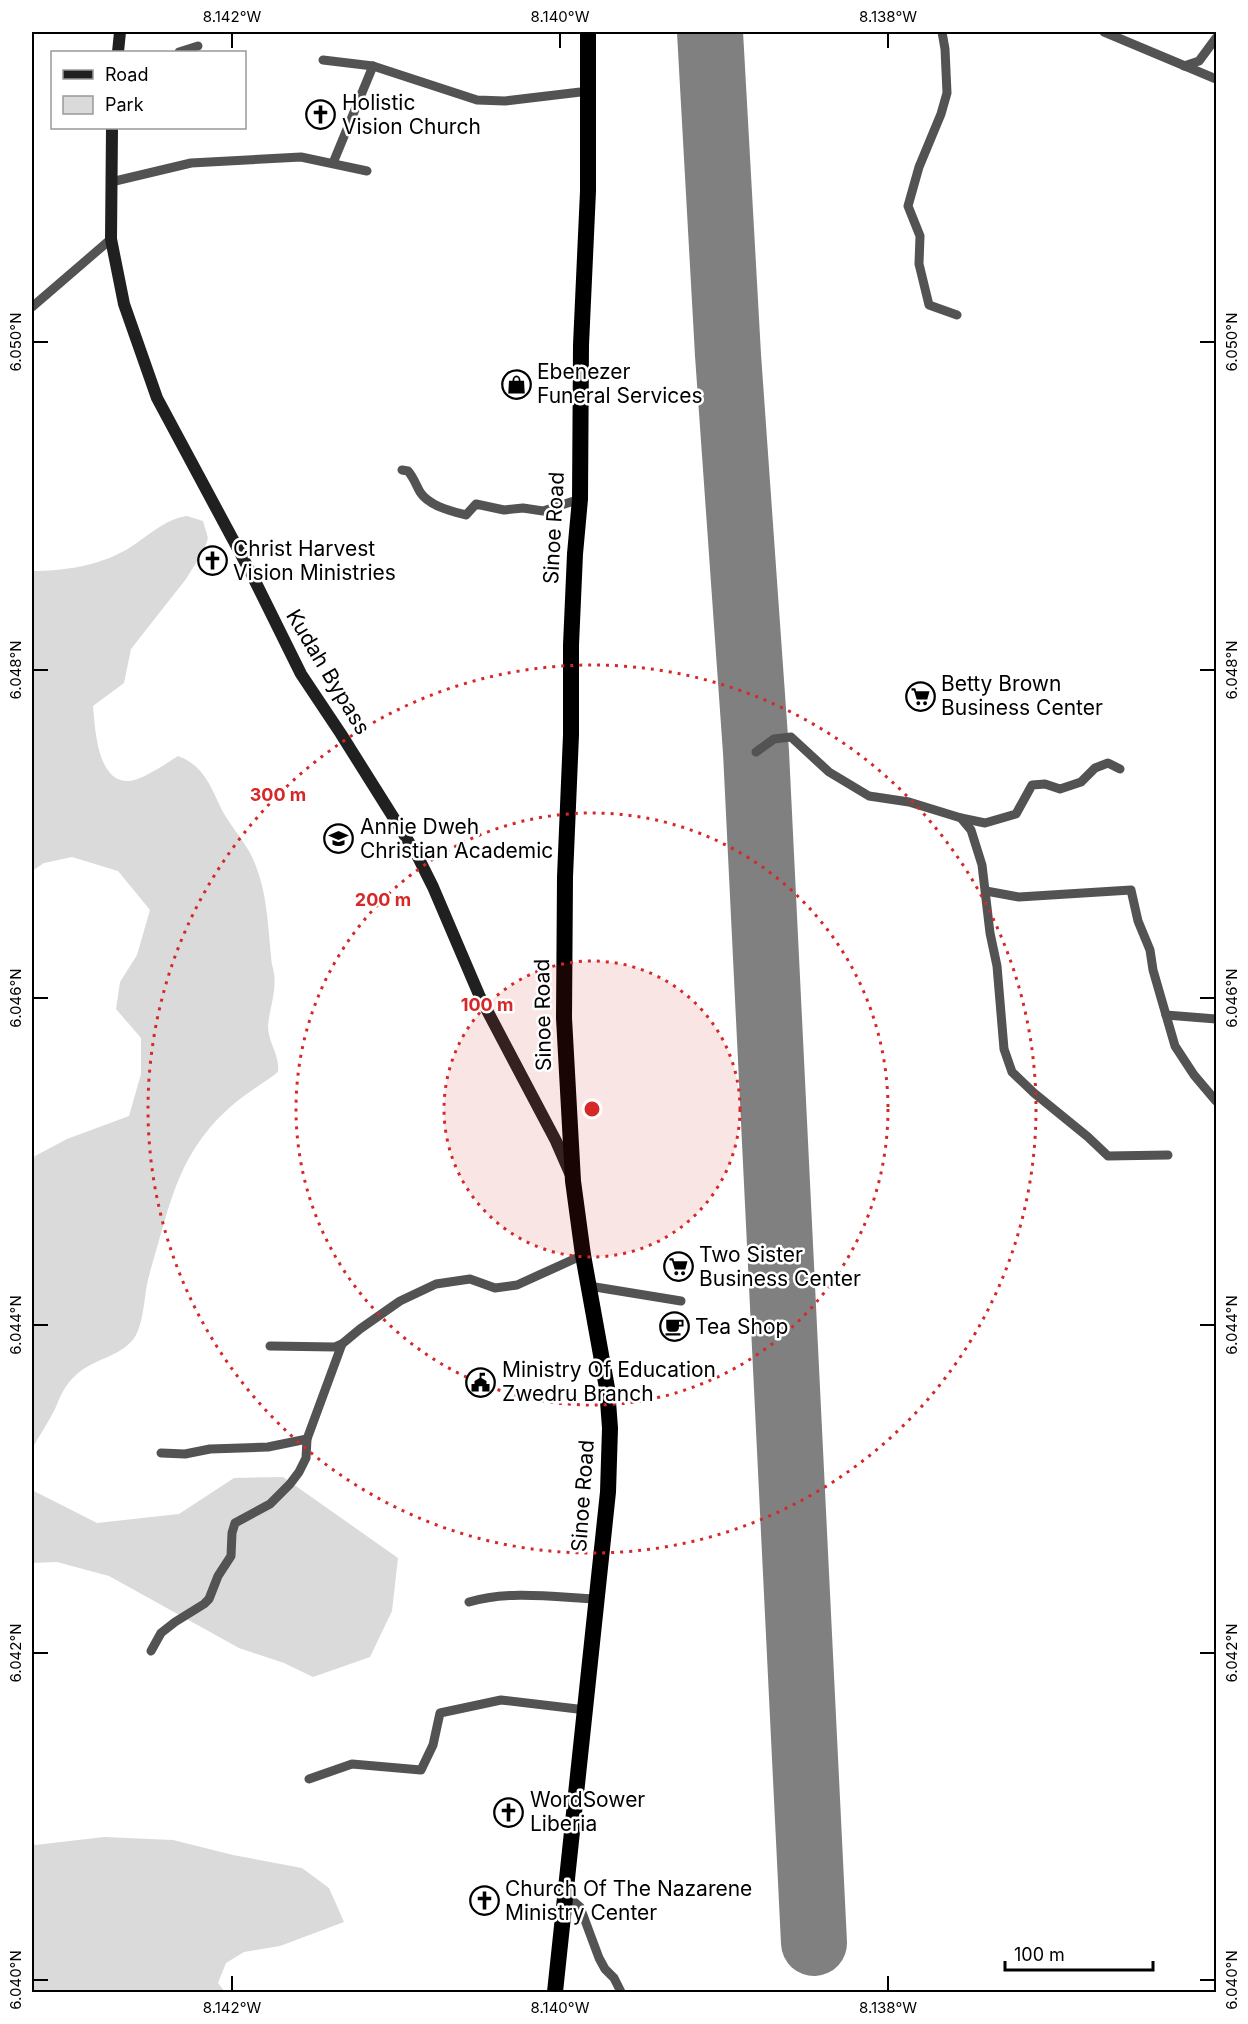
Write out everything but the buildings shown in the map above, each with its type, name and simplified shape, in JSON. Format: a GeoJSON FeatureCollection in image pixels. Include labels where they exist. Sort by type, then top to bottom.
{"type":"FeatureCollection","features":[{"type":"Feature","properties":{"kind":"highway","name":"Sinoe Road"},"geometry":{"type":"LineString","coordinates":[[555,1992],[608,1492],[610,1428],[607,1388],[583,1255],[573,1181],[565,1060],[565,877],[571,735],[571,645],[580,499],[579,425],[587,236],[588,32]]}},
{"type":"Feature","properties":{"kind":"street"},"geometry":{"type":"LineString","coordinates":[[118,51],[120,32]]}},
{"type":"Feature","properties":{"kind":"street"},"geometry":{"type":"LineString","coordinates":[[942,32],[947,93],[941,114],[919,167],[908,206],[920,236],[919,264],[929,305],[957,315]]}},
{"type":"Feature","properties":{"kind":"street"},"geometry":{"type":"LineString","coordinates":[[1104,32],[1216,79]]}},
{"type":"Feature","properties":{"kind":"street"},"geometry":{"type":"LineString","coordinates":[[1184,66],[1199,61],[1216,38]]}},
{"type":"Feature","properties":{"kind":"street"},"geometry":{"type":"LineString","coordinates":[[182,51],[198,46]]}},
{"type":"Feature","properties":{"kind":"street"},"geometry":{"type":"LineString","coordinates":[[323,60],[373,66],[477,100],[505,100],[589,91]]}},
{"type":"Feature","properties":{"kind":"street"},"geometry":{"type":"LineString","coordinates":[[333,163],[373,66]]}},
{"type":"Feature","properties":{"kind":"street","name":"Kudah Bypass"},"geometry":{"type":"LineString","coordinates":[[112,129],[111,239],[124,304],[158,398],[252,575],[301,674],[417,855],[480,997],[556,1142],[573,1181]]}},
{"type":"Feature","properties":{"kind":"street"},"geometry":{"type":"LineString","coordinates":[[111,182],[191,163],[301,157],[367,171]]}},
{"type":"Feature","properties":{"kind":"street"},"geometry":{"type":"LineString","coordinates":[[32,307],[111,239]]}},
{"type":"Feature","properties":{"kind":"street"},"geometry":{"type":"LineString","coordinates":[[402,470],[408,471],[424,497],[432,503],[466,515],[476,504],[504,510],[523,508],[543,510],[580,499]]}},
{"type":"Feature","properties":{"kind":"street"},"geometry":{"type":"LineString","coordinates":[[756,752],[774,739],[790,737],[829,772],[869,796],[909,802],[984,823],[1016,814],[1032,785],[1045,784],[1060,789],[1081,782],[1095,768],[1108,763],[1120,769]]}},
{"type":"Feature","properties":{"kind":"street"},"geometry":{"type":"LineString","coordinates":[[961,818],[970,830],[982,865],[990,933],[997,966],[1004,1049],[1012,1072],[1108,1156],[1168,1155]]}},
{"type":"Feature","properties":{"kind":"street"},"geometry":{"type":"LineString","coordinates":[[986,891],[1019,897],[1131,890],[1138,921],[1150,950],[1153,970],[1175,1046],[1194,1075],[1216,1101]]}},
{"type":"Feature","properties":{"kind":"street"},"geometry":{"type":"LineString","coordinates":[[1166,1015],[1216,1019]]}},
{"type":"Feature","properties":{"kind":"street"},"geometry":{"type":"LineString","coordinates":[[270,1346],[335,1347],[400,1302],[436,1284],[470,1279],[495,1288],[517,1285],[583,1255]]}},
{"type":"Feature","properties":{"kind":"street"},"geometry":{"type":"LineString","coordinates":[[589,1286],[681,1300]]}},
{"type":"Feature","properties":{"kind":"street"},"geometry":{"type":"LineString","coordinates":[[151,1651],[161,1633],[209,1599],[218,1576],[231,1556],[235,1523],[270,1504],[290,1484],[306,1458],[307,1439],[342,1344]]}},
{"type":"Feature","properties":{"kind":"street"},"geometry":{"type":"LineString","coordinates":[[161,1453],[185,1454],[210,1449],[268,1447],[307,1439]]}},
{"type":"Feature","properties":{"kind":"street"},"geometry":{"type":"LineString","coordinates":[[469,1602],[487,1596],[596,1599]]}},
{"type":"Feature","properties":{"kind":"street"},"geometry":{"type":"LineString","coordinates":[[309,1779],[352,1764],[421,1770],[433,1745],[440,1713],[501,1700],[586,1710]]}},
{"type":"Feature","properties":{"kind":"street"},"geometry":{"type":"LineString","coordinates":[[565,1894],[580,1907],[599,1958],[621,1992]]}},
{"type":"Feature","properties":{"kind":"green space"},"geometry":{"type":"Polygon","coordinates":[[[187,516],[203,521],[208,538],[204,550],[186,579],[131,649],[124,683],[93,706],[97,739],[104,763],[110,773],[118,779],[128,781],[140,778],[178,756],[187,760],[201,772],[211,786],[223,812],[250,853],[262,885],[267,911],[275,980],[268,1026],[278,1072],[227,1110],[196,1146],[185,1165],[169,1205],[148,1279],[141,1321],[136,1335],[124,1348],[91,1365],[72,1379],[63,1391],[32,1449],[32,1161],[35,1156],[67,1139],[129,1116],[141,1074],[141,1038],[116,1009],[120,982],[137,955],[150,910],[118,871],[72,857],[44,863],[32,871],[32,571],[68,569],[104,560],[126,550],[163,525],[187,516]]]}},
{"type":"Feature","properties":{"kind":"green space"},"geometry":{"type":"Polygon","coordinates":[[[283,1477],[398,1558],[392,1611],[370,1657],[313,1677],[284,1663],[239,1648],[109,1576],[57,1562],[32,1563],[32,1490],[97,1523],[179,1514],[234,1478],[283,1477]]]}},
{"type":"Feature","properties":{"kind":"green space"},"geometry":{"type":"Polygon","coordinates":[[[104,1837],[173,1840],[233,1855],[302,1868],[329,1888],[344,1922],[280,1946],[244,1952],[226,1963],[218,1983],[225,1992],[32,1992],[32,1841],[35,1845],[104,1837]]]}},
{"type":"Feature","properties":{"kind":"runway"},"geometry":{"type":"LineString","coordinates":[[710,32],[728,355],[756,752],[814,1943]]}},
{"type":"Feature","properties":{"kind":"place","name":"Holistic Vision Church"},"geometry":{"type":"Point","coordinates":[321,115]}},
{"type":"Feature","properties":{"kind":"place","name":"Ebenezer Funeral Services"},"geometry":{"type":"Point","coordinates":[516,384]}},
{"type":"Feature","properties":{"kind":"place","name":"Christ Harvest Vision Ministries"},"geometry":{"type":"Point","coordinates":[212,561]}},
{"type":"Feature","properties":{"kind":"place","name":"Betty Brown Business Center"},"geometry":{"type":"Point","coordinates":[920,696]}},
{"type":"Feature","properties":{"kind":"place","name":"Annie Dweh Christian Academic"},"geometry":{"type":"Point","coordinates":[339,839]}},
{"type":"Feature","properties":{"kind":"place","name":"Two Sister Business Center"},"geometry":{"type":"Point","coordinates":[678,1267]}},
{"type":"Feature","properties":{"kind":"place","name":"Tea Shop"},"geometry":{"type":"Point","coordinates":[674,1327]}},
{"type":"Feature","properties":{"kind":"place","name":"Ministry Of Education Zwedru Branch"},"geometry":{"type":"Point","coordinates":[481,1382]}},
{"type":"Feature","properties":{"kind":"place","name":"WordSower Liberia"},"geometry":{"type":"Point","coordinates":[509,1812]}},
{"type":"Feature","properties":{"kind":"place","name":"Church Of The Nazarene Ministry Center"},"geometry":{"type":"Point","coordinates":[484,1901]}}]}
